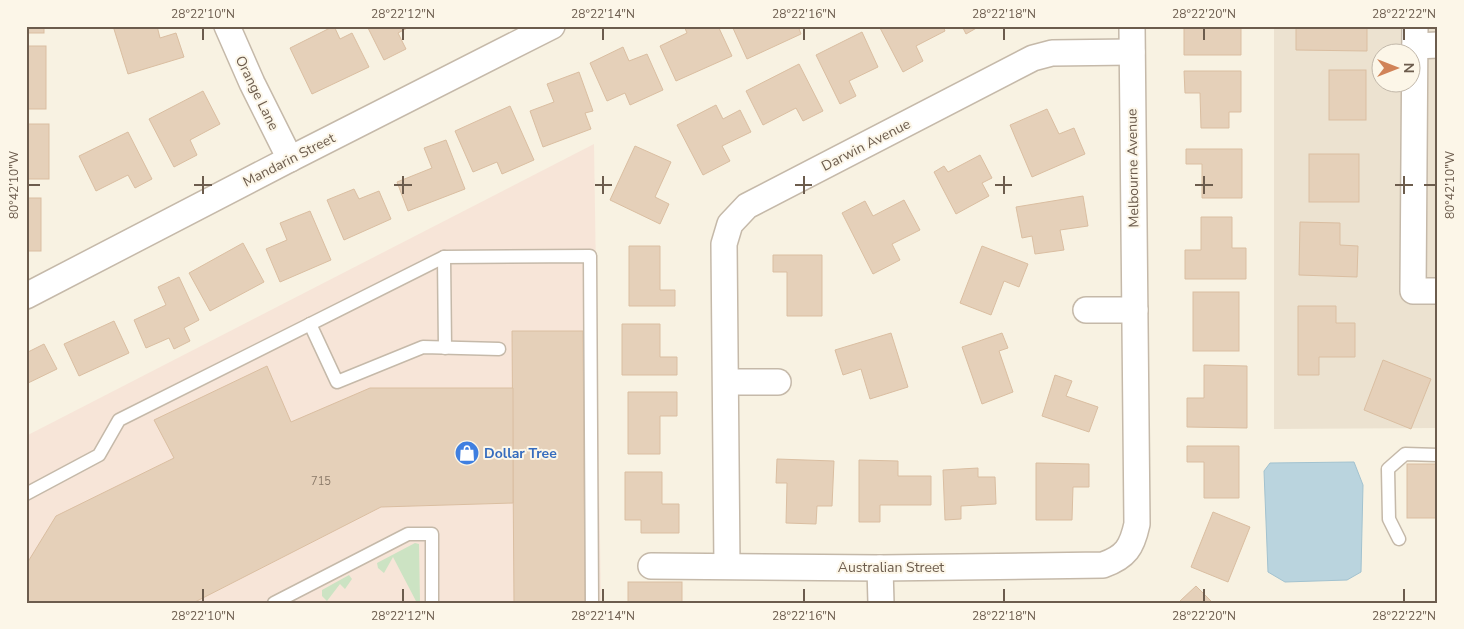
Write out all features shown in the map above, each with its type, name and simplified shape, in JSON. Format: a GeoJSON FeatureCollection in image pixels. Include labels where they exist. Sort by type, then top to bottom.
{"type":"FeatureCollection","features":[{"type":"Feature","properties":{"kind":"street","name":"Orange Lane"},"geometry":{"type":"LineString","coordinates":[[227,26],[252,84],[290,159]]}},
{"type":"Feature","properties":{"kind":"street","name":"Mandarin Street"},"geometry":{"type":"LineString","coordinates":[[26,296],[552,26]]}},
{"type":"Feature","properties":{"kind":"street","name":"Melbourne Avenue"},"geometry":{"type":"LineString","coordinates":[[1126,551],[1134,541],[1137,524],[1132,26]]}},
{"type":"Feature","properties":{"kind":"street"},"geometry":{"type":"LineString","coordinates":[[1422,39],[1412,291],[1438,291]]}},
{"type":"Feature","properties":{"kind":"street","name":"Darwin Avenue"},"geometry":{"type":"LineString","coordinates":[[727,566],[724,244],[730,224],[747,206],[1033,58],[1052,53],[1132,52]]}},
{"type":"Feature","properties":{"kind":"street"},"geometry":{"type":"LineString","coordinates":[[1086,310],[1135,310]]}},
{"type":"Feature","properties":{"kind":"street"},"geometry":{"type":"LineString","coordinates":[[726,382],[778,382]]}},
{"type":"Feature","properties":{"kind":"street","name":"Australian Street"},"geometry":{"type":"LineString","coordinates":[[651,566],[880,568],[1103,565],[1115,561],[1126,551]]}},
{"type":"Feature","properties":{"kind":"street"},"geometry":{"type":"LineString","coordinates":[[880,568],[881,603]]}},
{"type":"Feature","properties":{"kind":"lane"},"geometry":{"type":"LineString","coordinates":[[26,494],[99,455],[119,420],[444,257],[590,256],[592,603]]}},
{"type":"Feature","properties":{"kind":"lane"},"geometry":{"type":"LineString","coordinates":[[444,257],[444,348]]}},
{"type":"Feature","properties":{"kind":"lane"},"geometry":{"type":"LineString","coordinates":[[310,324],[337,382],[423,347],[499,349]]}},
{"type":"Feature","properties":{"kind":"lane"},"geometry":{"type":"LineString","coordinates":[[1399,539],[1390,519],[1388,469],[1405,454],[1438,455]]}},
{"type":"Feature","properties":{"kind":"lane"},"geometry":{"type":"LineString","coordinates":[[274,603],[408,534],[432,534],[432,603]]}},
{"type":"Feature","properties":{"kind":"shaded area"},"geometry":{"type":"Polygon","coordinates":[[[1274,26],[1438,26],[1438,428],[1274,429],[1274,26]]]}},
{"type":"Feature","properties":{"kind":"shaded area"},"geometry":{"type":"Polygon","coordinates":[[[594,144],[601,603],[26,603],[26,436],[594,144]]]}},
{"type":"Feature","properties":{"kind":"green space"},"geometry":{"type":"Polygon","coordinates":[[[415,543],[419,544],[420,603],[417,603],[393,557],[384,573],[378,568],[377,563],[415,543]]]}},
{"type":"Feature","properties":{"kind":"green space"},"geometry":{"type":"Polygon","coordinates":[[[349,575],[352,579],[345,589],[340,584],[327,601],[322,596],[322,590],[349,575]]]}},
{"type":"Feature","properties":{"kind":"water"},"geometry":{"type":"Polygon","coordinates":[[[1354,462],[1363,485],[1361,572],[1347,580],[1285,582],[1268,572],[1264,471],[1270,463],[1354,462]]]}},
{"type":"Feature","properties":{"kind":"building"},"geometry":{"type":"Polygon","coordinates":[[[26,26],[44,26],[44,33],[26,33],[26,26]]]}},
{"type":"Feature","properties":{"kind":"building"},"geometry":{"type":"Polygon","coordinates":[[[113,26],[157,26],[160,38],[176,33],[184,57],[128,74],[113,26]]]}},
{"type":"Feature","properties":{"kind":"building"},"geometry":{"type":"Polygon","coordinates":[[[334,26],[340,39],[352,33],[369,67],[312,94],[290,48],[334,26]]]}},
{"type":"Feature","properties":{"kind":"building"},"geometry":{"type":"Polygon","coordinates":[[[367,26],[411,26],[398,33],[406,49],[384,60],[367,26]]]}},
{"type":"Feature","properties":{"kind":"building"},"geometry":{"type":"Polygon","coordinates":[[[684,26],[718,26],[732,56],[676,81],[660,46],[687,33],[684,26]]]}},
{"type":"Feature","properties":{"kind":"building"},"geometry":{"type":"Polygon","coordinates":[[[732,26],[798,26],[801,34],[747,59],[732,26]]]}},
{"type":"Feature","properties":{"kind":"building"},"geometry":{"type":"Polygon","coordinates":[[[879,26],[943,26],[945,31],[916,46],[923,61],[903,72],[879,26]]]}},
{"type":"Feature","properties":{"kind":"building"},"geometry":{"type":"Polygon","coordinates":[[[962,26],[980,26],[966,34],[962,26]]]}},
{"type":"Feature","properties":{"kind":"building"},"geometry":{"type":"Polygon","coordinates":[[[1201,26],[1241,26],[1241,55],[1184,55],[1184,28],[1201,28],[1201,26]]]}},
{"type":"Feature","properties":{"kind":"building"},"geometry":{"type":"Polygon","coordinates":[[[1296,26],[1367,26],[1367,51],[1296,50],[1296,26]]]}},
{"type":"Feature","properties":{"kind":"building"},"geometry":{"type":"Polygon","coordinates":[[[862,32],[878,67],[849,81],[856,96],[840,104],[816,55],[862,32]]]}},
{"type":"Feature","properties":{"kind":"building"},"geometry":{"type":"Polygon","coordinates":[[[26,46],[46,46],[46,109],[26,109],[26,46]]]}},
{"type":"Feature","properties":{"kind":"building"},"geometry":{"type":"Polygon","coordinates":[[[623,47],[629,61],[647,54],[663,90],[630,105],[625,93],[607,101],[590,63],[623,47]]]}},
{"type":"Feature","properties":{"kind":"building"},"geometry":{"type":"Polygon","coordinates":[[[799,64],[823,111],[803,121],[796,108],[763,125],[746,91],[799,64]]]}},
{"type":"Feature","properties":{"kind":"building"},"geometry":{"type":"Polygon","coordinates":[[[1329,70],[1366,70],[1366,120],[1329,120],[1329,70]]]}},
{"type":"Feature","properties":{"kind":"building"},"geometry":{"type":"Polygon","coordinates":[[[1184,71],[1241,71],[1241,112],[1229,112],[1229,128],[1201,128],[1200,93],[1185,93],[1184,71]]]}},
{"type":"Feature","properties":{"kind":"building"},"geometry":{"type":"Polygon","coordinates":[[[579,72],[593,111],[585,113],[591,129],[543,147],[530,111],[554,102],[547,84],[579,72]]]}},
{"type":"Feature","properties":{"kind":"building"},"geometry":{"type":"Polygon","coordinates":[[[203,91],[220,124],[190,140],[197,155],[174,167],[149,119],[203,91]]]}},
{"type":"Feature","properties":{"kind":"building"},"geometry":{"type":"Polygon","coordinates":[[[716,105],[723,119],[740,110],[751,132],[722,146],[730,161],[703,175],[677,125],[716,105]]]}},
{"type":"Feature","properties":{"kind":"building"},"geometry":{"type":"Polygon","coordinates":[[[510,106],[534,160],[502,174],[497,162],[473,172],[455,131],[510,106]]]}},
{"type":"Feature","properties":{"kind":"building"},"geometry":{"type":"Polygon","coordinates":[[[1047,109],[1059,134],[1074,128],[1085,154],[1032,177],[1010,125],[1047,109]]]}},
{"type":"Feature","properties":{"kind":"building"},"geometry":{"type":"Polygon","coordinates":[[[26,124],[49,124],[49,179],[26,179],[26,124]]]}},
{"type":"Feature","properties":{"kind":"building"},"geometry":{"type":"Polygon","coordinates":[[[128,132],[152,179],[135,188],[128,175],[96,191],[79,156],[128,132]]]}},
{"type":"Feature","properties":{"kind":"building"},"geometry":{"type":"Polygon","coordinates":[[[446,140],[465,189],[408,211],[397,182],[432,168],[424,148],[446,140]]]}},
{"type":"Feature","properties":{"kind":"building"},"geometry":{"type":"Polygon","coordinates":[[[635,146],[671,162],[655,197],[669,204],[660,224],[610,200],[635,146]]]}},
{"type":"Feature","properties":{"kind":"building"},"geometry":{"type":"Polygon","coordinates":[[[1186,149],[1242,149],[1242,198],[1202,198],[1202,164],[1186,164],[1186,149]]]}},
{"type":"Feature","properties":{"kind":"building"},"geometry":{"type":"Polygon","coordinates":[[[1309,154],[1359,154],[1359,202],[1309,202],[1309,154]]]}},
{"type":"Feature","properties":{"kind":"building"},"geometry":{"type":"Polygon","coordinates":[[[980,155],[992,178],[982,183],[989,196],[956,214],[934,172],[944,166],[948,172],[980,155]]]}},
{"type":"Feature","properties":{"kind":"building"},"geometry":{"type":"Polygon","coordinates":[[[354,189],[359,199],[379,191],[391,219],[344,240],[327,200],[354,189]]]}},
{"type":"Feature","properties":{"kind":"building"},"geometry":{"type":"Polygon","coordinates":[[[1083,196],[1088,226],[1060,230],[1064,250],[1035,254],[1032,236],[1022,238],[1016,207],[1083,196]]]}},
{"type":"Feature","properties":{"kind":"building"},"geometry":{"type":"Polygon","coordinates":[[[26,198],[41,198],[41,251],[26,251],[26,198]]]}},
{"type":"Feature","properties":{"kind":"building"},"geometry":{"type":"Polygon","coordinates":[[[904,200],[920,230],[892,244],[900,260],[873,274],[842,213],[865,201],[873,216],[904,200]]]}},
{"type":"Feature","properties":{"kind":"building"},"geometry":{"type":"Polygon","coordinates":[[[310,211],[331,260],[280,282],[266,249],[287,240],[280,223],[310,211]]]}},
{"type":"Feature","properties":{"kind":"building"},"geometry":{"type":"Polygon","coordinates":[[[1201,217],[1232,217],[1232,248],[1246,248],[1246,279],[1185,279],[1185,250],[1201,250],[1201,217]]]}},
{"type":"Feature","properties":{"kind":"building"},"geometry":{"type":"Polygon","coordinates":[[[1300,222],[1340,223],[1340,245],[1358,246],[1357,277],[1299,275],[1300,222]]]}},
{"type":"Feature","properties":{"kind":"building"},"geometry":{"type":"Polygon","coordinates":[[[243,243],[264,282],[210,311],[189,273],[243,243]]]}},
{"type":"Feature","properties":{"kind":"building"},"geometry":{"type":"Polygon","coordinates":[[[629,246],[660,246],[660,290],[675,290],[675,306],[629,306],[629,246]]]}},
{"type":"Feature","properties":{"kind":"building"},"geometry":{"type":"Polygon","coordinates":[[[982,246],[1028,264],[1019,287],[1004,281],[991,315],[960,303],[982,246]]]}},
{"type":"Feature","properties":{"kind":"building"},"geometry":{"type":"Polygon","coordinates":[[[773,255],[822,255],[822,316],[787,316],[787,272],[773,272],[773,255]]]}},
{"type":"Feature","properties":{"kind":"building"},"geometry":{"type":"Polygon","coordinates":[[[179,277],[199,320],[184,328],[190,341],[174,349],[169,338],[146,348],[134,320],[166,305],[158,287],[179,277]]]}},
{"type":"Feature","properties":{"kind":"building"},"geometry":{"type":"Polygon","coordinates":[[[1193,292],[1239,292],[1239,351],[1193,351],[1193,292]]]}},
{"type":"Feature","properties":{"kind":"building"},"geometry":{"type":"Polygon","coordinates":[[[1298,306],[1336,306],[1336,323],[1355,323],[1355,357],[1319,357],[1319,375],[1298,375],[1298,306]]]}},
{"type":"Feature","properties":{"kind":"building"},"geometry":{"type":"Polygon","coordinates":[[[114,321],[129,353],[79,376],[64,344],[114,321]]]}},
{"type":"Feature","properties":{"kind":"building"},"geometry":{"type":"Polygon","coordinates":[[[622,324],[660,324],[660,357],[677,357],[677,375],[622,375],[622,324]]]}},
{"type":"Feature","properties":{"kind":"building"},"geometry":{"type":"Polygon","coordinates":[[[512,331],[583,331],[585,603],[514,603],[512,331]]]}},
{"type":"Feature","properties":{"kind":"building"},"geometry":{"type":"Polygon","coordinates":[[[891,333],[908,387],[870,399],[861,369],[843,375],[835,350],[891,333]]]}},
{"type":"Feature","properties":{"kind":"building"},"geometry":{"type":"Polygon","coordinates":[[[1002,333],[1008,348],[999,351],[1013,392],[982,404],[962,347],[1002,333]]]}},
{"type":"Feature","properties":{"kind":"building"},"geometry":{"type":"Polygon","coordinates":[[[44,344],[57,369],[26,384],[26,353],[44,344]]]}},
{"type":"Feature","properties":{"kind":"building"},"geometry":{"type":"Polygon","coordinates":[[[1383,360],[1431,379],[1411,429],[1364,410],[1383,360]]]}},
{"type":"Feature","properties":{"kind":"building"},"geometry":{"type":"Polygon","coordinates":[[[1204,365],[1247,366],[1247,428],[1187,427],[1187,398],[1204,398],[1204,365]]]}},
{"type":"Feature","properties":{"kind":"building"},"geometry":{"type":"Polygon","coordinates":[[[267,366],[291,422],[370,388],[513,388],[513,503],[381,507],[193,603],[26,603],[26,565],[56,516],[174,458],[154,420],[267,366]]]}},
{"type":"Feature","properties":{"kind":"building"},"geometry":{"type":"Polygon","coordinates":[[[1055,375],[1072,381],[1066,396],[1098,407],[1089,432],[1042,416],[1055,375]]]}},
{"type":"Feature","properties":{"kind":"building"},"geometry":{"type":"Polygon","coordinates":[[[628,392],[677,392],[677,416],[660,416],[660,454],[628,454],[628,392]]]}},
{"type":"Feature","properties":{"kind":"building"},"geometry":{"type":"Polygon","coordinates":[[[1187,446],[1239,446],[1239,498],[1204,498],[1204,462],[1187,462],[1187,446]]]}},
{"type":"Feature","properties":{"kind":"building"},"geometry":{"type":"Polygon","coordinates":[[[777,459],[834,461],[832,506],[817,506],[816,524],[786,523],[787,483],[776,483],[777,459]]]}},
{"type":"Feature","properties":{"kind":"building"},"geometry":{"type":"Polygon","coordinates":[[[859,460],[898,461],[898,476],[931,476],[931,505],[880,505],[880,522],[859,522],[859,460]]]}},
{"type":"Feature","properties":{"kind":"building"},"geometry":{"type":"Polygon","coordinates":[[[1036,463],[1089,464],[1089,487],[1073,487],[1072,520],[1036,520],[1036,463]]]}},
{"type":"Feature","properties":{"kind":"building"},"geometry":{"type":"Polygon","coordinates":[[[1407,464],[1438,464],[1438,518],[1407,518],[1407,464]]]}},
{"type":"Feature","properties":{"kind":"building"},"geometry":{"type":"Polygon","coordinates":[[[978,468],[978,477],[995,477],[996,504],[961,506],[961,519],[945,520],[943,470],[978,468]]]}},
{"type":"Feature","properties":{"kind":"building"},"geometry":{"type":"Polygon","coordinates":[[[625,472],[662,472],[662,504],[679,504],[679,533],[641,533],[641,520],[625,520],[625,472]]]}},
{"type":"Feature","properties":{"kind":"building"},"geometry":{"type":"Polygon","coordinates":[[[1213,512],[1250,527],[1228,582],[1191,567],[1213,512]]]}},
{"type":"Feature","properties":{"kind":"building"},"geometry":{"type":"Polygon","coordinates":[[[628,582],[682,582],[682,603],[628,603],[628,582]]]}},
{"type":"Feature","properties":{"kind":"building"},"geometry":{"type":"Polygon","coordinates":[[[1196,586],[1213,603],[1182,603],[1180,601],[1196,586]]]}},
{"type":"Feature","properties":{"kind":"place","name":"Dollar Tree"},"geometry":{"type":"Point","coordinates":[467,453]}}]}
